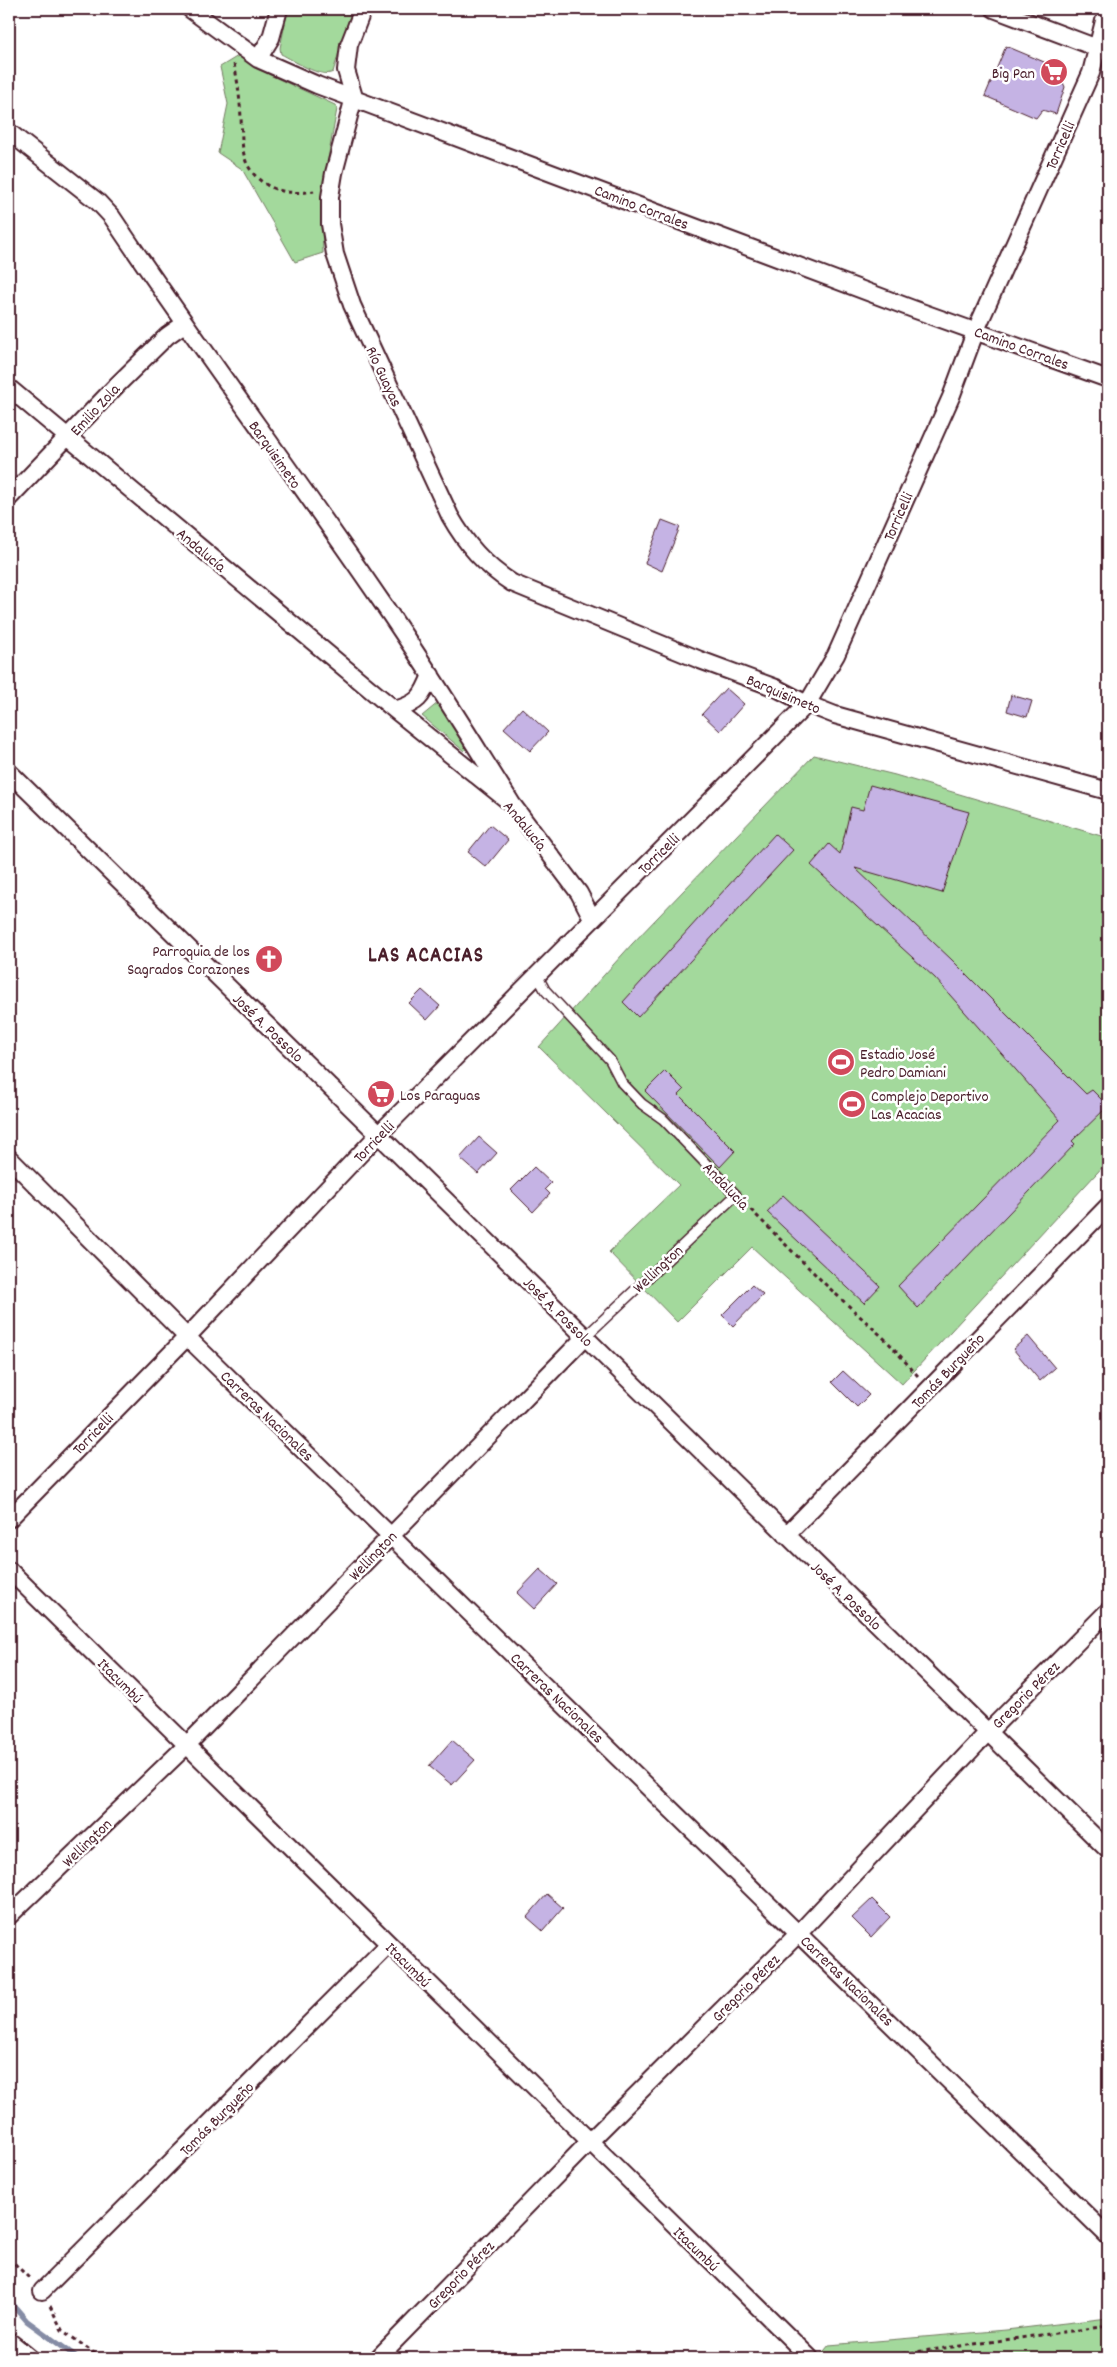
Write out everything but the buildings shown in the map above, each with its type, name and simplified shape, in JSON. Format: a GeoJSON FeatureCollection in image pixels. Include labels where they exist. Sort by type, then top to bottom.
{"type":"FeatureCollection","features":[{"type":"Feature","properties":{"kind":"street","name":"Camino Corrales"},"geometry":{"type":"LineString","coordinates":[[190,9],[258,59],[317,85],[354,97],[903,305],[1108,379]]}},
{"type":"Feature","properties":{"kind":"street"},"geometry":{"type":"LineString","coordinates":[[258,59],[271,38],[279,9]]}},
{"type":"Feature","properties":{"kind":"street"},"geometry":{"type":"LineString","coordinates":[[354,97],[346,70],[349,45],[363,9]]}},
{"type":"Feature","properties":{"kind":"street"},"geometry":{"type":"LineString","coordinates":[[994,9],[1102,50]]}},
{"type":"Feature","properties":{"kind":"street","name":"Torricelli"},"geometry":{"type":"LineString","coordinates":[[9,1519],[187,1336],[379,1134],[592,918],[758,756],[807,704],[836,655],[951,396],[976,330],[1102,50],[1107,9]]}},
{"type":"Feature","properties":{"kind":"street","name":"Río Guayas"},"geometry":{"type":"LineString","coordinates":[[354,97],[332,186],[330,224],[335,254],[352,305],[450,516],[462,538],[476,554]]}},
{"type":"Feature","properties":{"kind":"street","name":"Barquisimeto"},"geometry":{"type":"LineString","coordinates":[[9,132],[98,202],[112,217],[184,324],[380,599],[431,675],[512,804]]}},
{"type":"Feature","properties":{"kind":"street","name":"Emilio Zola"},"geometry":{"type":"LineString","coordinates":[[9,498],[159,343],[184,324]]}},
{"type":"Feature","properties":{"kind":"street","name":"Andalucía"},"geometry":{"type":"LineString","coordinates":[[9,388],[395,710],[512,804],[579,893],[592,918]]}},
{"type":"Feature","properties":{"kind":"street","name":"Barquisimeto"},"geometry":{"type":"LineString","coordinates":[[476,554],[494,571],[512,583],[700,660],[776,688],[807,704],[851,720],[1108,791]]}},
{"type":"Feature","properties":{"kind":"street"},"geometry":{"type":"LineString","coordinates":[[395,710],[416,702],[424,693],[431,675]]}},
{"type":"Feature","properties":{"kind":"street","name":"José A. Possolo"},"geometry":{"type":"LineString","coordinates":[[9,772],[1108,1850]]}},
{"type":"Feature","properties":{"kind":"street","name":"Carreras Nacionales"},"geometry":{"type":"LineString","coordinates":[[9,1158],[187,1336],[1108,2236]]}},
{"type":"Feature","properties":{"kind":"street","name":"Tomás Burgueño"},"geometry":{"type":"LineString","coordinates":[[786,1535],[1108,1206]]}},
{"type":"Feature","properties":{"kind":"street","name":"Wellington"},"geometry":{"type":"LineString","coordinates":[[9,1916],[187,1745],[585,1336]]}},
{"type":"Feature","properties":{"kind":"street","name":"Itacumbú"},"geometry":{"type":"LineString","coordinates":[[9,1570],[810,2358]]}},
{"type":"Feature","properties":{"kind":"street","name":"Gregorio Pérez"},"geometry":{"type":"LineString","coordinates":[[378,2358],[589,2142],[799,1933],[988,1732],[1108,1611]]}},
{"type":"Feature","properties":{"kind":"street","name":"Tomás Burgueño"},"geometry":{"type":"LineString","coordinates":[[42,2291],[389,1944]]}},
{"type":"Feature","properties":{"kind":"street"},"geometry":{"type":"LineString","coordinates":[[9,2341],[30,2358]]}},
{"type":"Feature","properties":{"kind":"lane","name":"Andalucía"},"geometry":{"type":"LineString","coordinates":[[537,975],[546,990],[610,1060],[622,1083],[642,1104],[663,1119],[736,1195]]}},
{"type":"Feature","properties":{"kind":"lane","name":"Wellington"},"geometry":{"type":"LineString","coordinates":[[585,1336],[736,1195]]}},
{"type":"Feature","properties":{"kind":"path"},"geometry":{"type":"LineString","coordinates":[[227,37],[235,68],[242,139],[247,163],[260,178],[273,188],[287,194],[303,193],[332,186]]}},
{"type":"Feature","properties":{"kind":"path","name":"Andalucía"},"geometry":{"type":"LineString","coordinates":[[736,1195],[827,1286],[888,1342],[929,1388]]}},
{"type":"Feature","properties":{"kind":"path"},"geometry":{"type":"LineString","coordinates":[[9,2258],[42,2291],[62,2330],[101,2358]]}},
{"type":"Feature","properties":{"kind":"path"},"geometry":{"type":"LineString","coordinates":[[871,2358],[1108,2326]]}},
{"type":"Feature","properties":{"kind":"green space"},"geometry":{"type":"Polygon","coordinates":[[[288,9],[352,9],[333,72],[322,73],[314,71],[281,54],[280,48],[288,9]]]}},
{"type":"Feature","properties":{"kind":"green space"},"geometry":{"type":"Polygon","coordinates":[[[238,56],[270,75],[335,105],[337,109],[321,197],[323,253],[295,262],[242,169],[218,153],[228,104],[220,67],[238,56]]]}},
{"type":"Feature","properties":{"kind":"green space"},"geometry":{"type":"Polygon","coordinates":[[[439,702],[470,745],[464,751],[422,716],[439,702]]]}},
{"type":"Feature","properties":{"kind":"green space","name":"Complejo Deportivo Las Acacias"},"geometry":{"type":"Polygon","coordinates":[[[814,755],[895,775],[1108,838],[1108,1161],[902,1384],[752,1247],[677,1322],[609,1252],[679,1185],[539,1047],[632,944],[814,755]]]}},
{"type":"Feature","properties":{"kind":"green space"},"geometry":{"type":"Polygon","coordinates":[[[1108,2318],[1108,2358],[822,2358],[820,2356],[829,2345],[1006,2330],[1108,2318]]]}},
{"type":"Feature","properties":{"kind":"waterway"},"geometry":{"type":"LineString","coordinates":[[9,2300],[27,2321],[78,2358]]}},
{"type":"Feature","properties":{"kind":"place","name":"Big Pan"},"geometry":{"type":"Point","coordinates":[1054,72]}},
{"type":"Feature","properties":{"kind":"place","name":"Parroquia de los Sagrados Corazones"},"geometry":{"type":"Point","coordinates":[269,959]}},
{"type":"Feature","properties":{"kind":"place","name":"Estadio José Pedro Damiani"},"geometry":{"type":"Point","coordinates":[841,1062]}},
{"type":"Feature","properties":{"kind":"place","name":"Los Paraguas"},"geometry":{"type":"Point","coordinates":[381,1094]}},
{"type":"Feature","properties":{"kind":"place","name":"Complejo Deportivo Las Acacias"},"geometry":{"type":"Point","coordinates":[852,1104]}},
{"type":"Feature","properties":{"kind":"district","name":"LAS ACACIAS"},"geometry":{"type":"Point","coordinates":[426,954]}}]}
